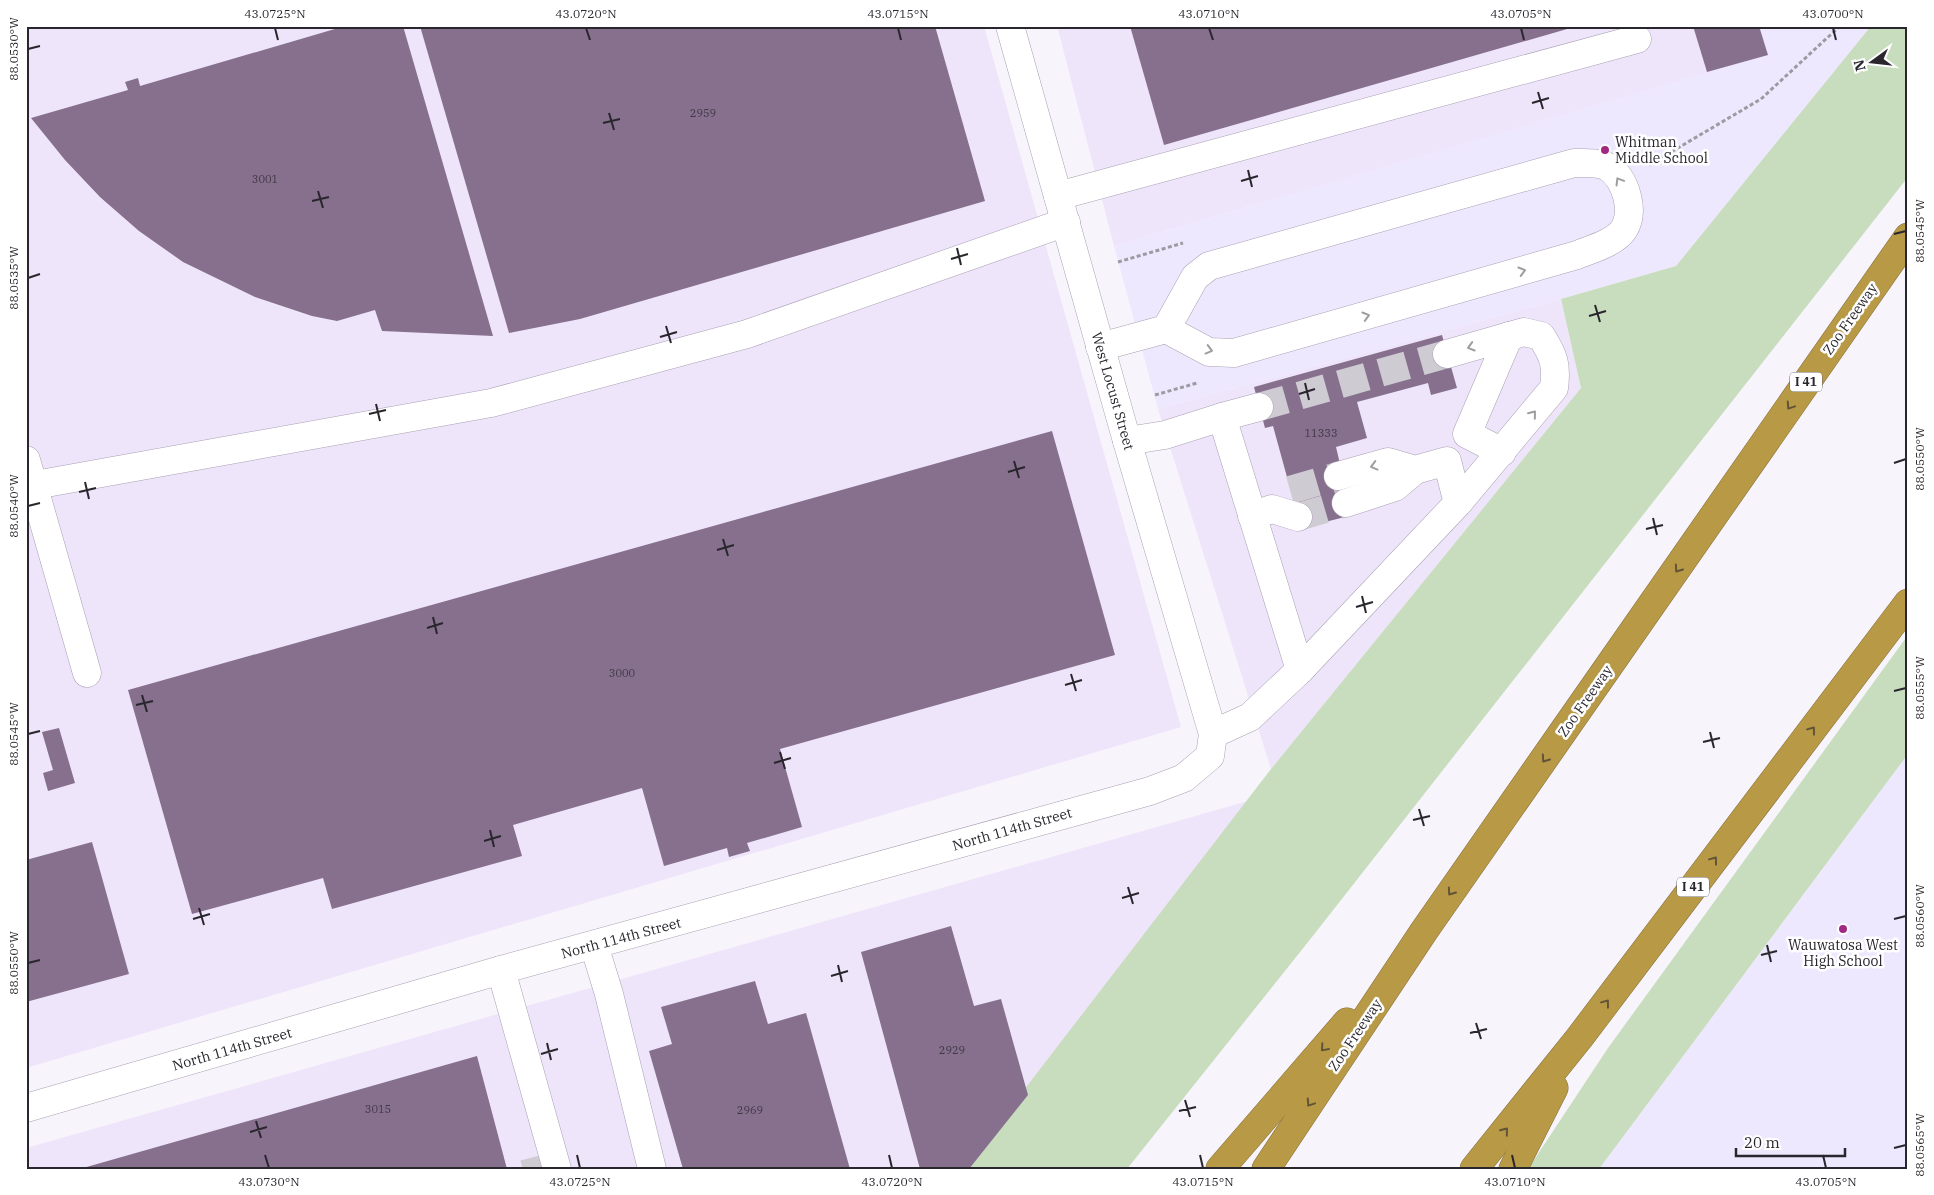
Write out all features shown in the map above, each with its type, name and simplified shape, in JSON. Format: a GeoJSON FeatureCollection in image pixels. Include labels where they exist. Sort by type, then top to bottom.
{"type":"FeatureCollection","features":[{"type":"Feature","properties":{"kind":"highway","name":"Zoo Freeway"},"geometry":{"type":"LineString","coordinates":[[1266,1169],[1424,931],[1908,237]]}},
{"type":"Feature","properties":{"kind":"highway","name":"I 41"},"geometry":{"type":"LineString","coordinates":[[1474,1169],[1580,1037],[1908,603]]}},
{"type":"Feature","properties":{"kind":"highway"},"geometry":{"type":"LineString","coordinates":[[1220,1169],[1424,931]]}},
{"type":"Feature","properties":{"kind":"highway"},"geometry":{"type":"LineString","coordinates":[[1513,1169],[1580,1037]]}},
{"type":"Feature","properties":{"kind":"street","name":"West Locust Street"},"geometry":{"type":"LineString","coordinates":[[1010,26],[1211,745]]}},
{"type":"Feature","properties":{"kind":"street"},"geometry":{"type":"LineString","coordinates":[[88,673],[30,472],[490,402],[747,334],[1062,209],[1637,39]]}},
{"type":"Feature","properties":{"kind":"street"},"geometry":{"type":"LineString","coordinates":[[1100,348],[1166,329],[1209,352],[1234,353],[1577,255],[1615,238],[1624,229],[1629,214],[1626,192],[1618,176],[1607,166],[1574,163],[1209,266],[1195,277],[1166,329]]}},
{"type":"Feature","properties":{"kind":"street","name":"North 114th Street"},"geometry":{"type":"LineString","coordinates":[[26,1108],[501,970],[1150,791],[1184,778],[1211,745],[1250,717],[1300,670],[1458,503],[1554,388],[1556,369],[1552,352],[1541,336],[1524,332],[1509,336]]}},
{"type":"Feature","properties":{"kind":"street"},"geometry":{"type":"LineString","coordinates":[[1447,354],[1509,336]]}},
{"type":"Feature","properties":{"kind":"street"},"geometry":{"type":"LineString","coordinates":[[1502,452],[1467,434],[1509,336]]}},
{"type":"Feature","properties":{"kind":"street"},"geometry":{"type":"LineString","coordinates":[[1127,441],[1165,435],[1259,407]]}},
{"type":"Feature","properties":{"kind":"street"},"geometry":{"type":"LineString","coordinates":[[1222,417],[1262,513],[1300,670]]}},
{"type":"Feature","properties":{"kind":"street"},"geometry":{"type":"LineString","coordinates":[[1346,503],[1395,487],[1415,470],[1446,461],[1458,503]]}},
{"type":"Feature","properties":{"kind":"street"},"geometry":{"type":"LineString","coordinates":[[1338,476],[1388,462],[1415,470]]}},
{"type":"Feature","properties":{"kind":"street"},"geometry":{"type":"LineString","coordinates":[[1262,513],[1290,490]]}},
{"type":"Feature","properties":{"kind":"street"},"geometry":{"type":"LineString","coordinates":[[1262,513],[1298,517]]}},
{"type":"Feature","properties":{"kind":"street"},"geometry":{"type":"LineString","coordinates":[[594,945],[609,994],[652,1169]]}},
{"type":"Feature","properties":{"kind":"street"},"geometry":{"type":"LineString","coordinates":[[501,970],[546,1125],[546,1163]]}},
{"type":"Feature","properties":{"kind":"path"},"geometry":{"type":"LineString","coordinates":[[1621,182],[1761,99],[1840,26]]}},
{"type":"Feature","properties":{"kind":"path"},"geometry":{"type":"LineString","coordinates":[[1644,158],[1653,174]]}},
{"type":"Feature","properties":{"kind":"path"},"geometry":{"type":"LineString","coordinates":[[1118,262],[1185,243]]}},
{"type":"Feature","properties":{"kind":"path"},"geometry":{"type":"LineString","coordinates":[[1154,394],[1200,382]]}},
{"type":"Feature","properties":{"kind":"shaded area"},"geometry":{"type":"Polygon","coordinates":[[[26,26],[984,26],[1181,727],[26,1068],[26,26]]]}},
{"type":"Feature","properties":{"kind":"shaded area"},"geometry":{"type":"Polygon","coordinates":[[[1057,26],[1760,26],[1768,55],[1114,246],[1057,26]]]}},
{"type":"Feature","properties":{"kind":"shaded area","name":"Whitman Middle School"},"geometry":{"type":"Polygon","coordinates":[[[1760,26],[1871,26],[1676,266],[1158,409],[1114,246],[1767,55],[1760,26]]]}},
{"type":"Feature","properties":{"kind":"shaded area"},"geometry":{"type":"Polygon","coordinates":[[[1561,299],[1581,388],[1271,769],[1158,409],[1561,299]]]}},
{"type":"Feature","properties":{"kind":"shaded area","name":"Wauwatosa West High School"},"geometry":{"type":"Polygon","coordinates":[[[1908,754],[1908,1169],[1599,1169],[1839,847],[1908,754]]]}},
{"type":"Feature","properties":{"kind":"shaded area"},"geometry":{"type":"Polygon","coordinates":[[[1248,801],[963,1169],[26,1169],[26,1148],[1248,801]]]}},
{"type":"Feature","properties":{"kind":"green space"},"geometry":{"type":"Polygon","coordinates":[[[1871,26],[1908,26],[1908,177],[1312,937],[1127,1169],[963,1169],[1271,769],[1581,388],[1561,299],[1676,266],[1871,26]]]}},
{"type":"Feature","properties":{"kind":"green space"},"geometry":{"type":"Polygon","coordinates":[[[1908,635],[1908,754],[1599,1169],[1528,1169],[1608,1048],[1908,635]]]}},
{"type":"Feature","properties":{"kind":"building"},"geometry":{"type":"Polygon","coordinates":[[[345,26],[403,26],[493,336],[382,331],[375,310],[337,321],[312,316],[255,297],[183,262],[139,231],[100,197],[65,160],[31,118],[128,90],[125,82],[138,78],[140,86],[345,26]]]}},
{"type":"Feature","properties":{"kind":"building"},"geometry":{"type":"Polygon","coordinates":[[[420,26],[935,26],[985,201],[580,319],[509,333],[420,26]]]}},
{"type":"Feature","properties":{"kind":"building"},"geometry":{"type":"Polygon","coordinates":[[[1130,26],[1574,26],[1574,27],[1164,145],[1130,26]]]}},
{"type":"Feature","properties":{"kind":"building"},"geometry":{"type":"Polygon","coordinates":[[[1693,26],[1759,26],[1768,55],[1707,72],[1693,26]]]}},
{"type":"Feature","properties":{"kind":"building"},"geometry":{"type":"Polygon","coordinates":[[[1442,335],[1457,388],[1431,395],[1428,383],[1357,402],[1367,438],[1336,447],[1340,464],[1335,465],[1349,516],[1301,528],[1273,426],[1265,428],[1254,387],[1442,335]]]}},
{"type":"Feature","properties":{"kind":"building"},"geometry":{"type":"Polygon","coordinates":[[[1052,431],[1115,655],[780,749],[802,827],[747,843],[750,851],[729,857],[727,848],[664,866],[642,788],[513,825],[522,856],[332,909],[323,878],[192,914],[128,690],[1052,431]]]}},
{"type":"Feature","properties":{"kind":"building"},"geometry":{"type":"Polygon","coordinates":[[[59,728],[75,783],[48,791],[43,773],[53,770],[42,732],[59,728]]]}},
{"type":"Feature","properties":{"kind":"building"},"geometry":{"type":"Polygon","coordinates":[[[92,842],[129,974],[26,1002],[26,860],[92,842]]]}},
{"type":"Feature","properties":{"kind":"building"},"geometry":{"type":"Polygon","coordinates":[[[951,926],[974,1006],[1001,999],[1028,1095],[969,1169],[920,1169],[861,952],[951,926]]]}},
{"type":"Feature","properties":{"kind":"building"},"geometry":{"type":"Polygon","coordinates":[[[755,981],[768,1024],[806,1013],[850,1169],[683,1169],[649,1051],[672,1044],[661,1007],[755,981]]]}},
{"type":"Feature","properties":{"kind":"building"},"geometry":{"type":"Polygon","coordinates":[[[477,1056],[507,1169],[83,1169],[83,1168],[477,1056]]]}},
{"type":"Feature","properties":{"kind":"tunnel"},"geometry":{"type":"LineString","coordinates":[[1259,407],[1447,354]]}},
{"type":"Feature","properties":{"kind":"tunnel"},"geometry":{"type":"LineString","coordinates":[[1290,490],[1338,476]]}},
{"type":"Feature","properties":{"kind":"tunnel"},"geometry":{"type":"LineString","coordinates":[[1298,517],[1346,503]]}},
{"type":"Feature","properties":{"kind":"tunnel"},"geometry":{"type":"LineString","coordinates":[[534,1157],[537,1169]]}},
{"type":"Feature","properties":{"kind":"place","name":"Whitman Middle School"},"geometry":{"type":"Point","coordinates":[1605,150]}},
{"type":"Feature","properties":{"kind":"place","name":"Wauwatosa West High School"},"geometry":{"type":"Point","coordinates":[1843,929]}}]}
